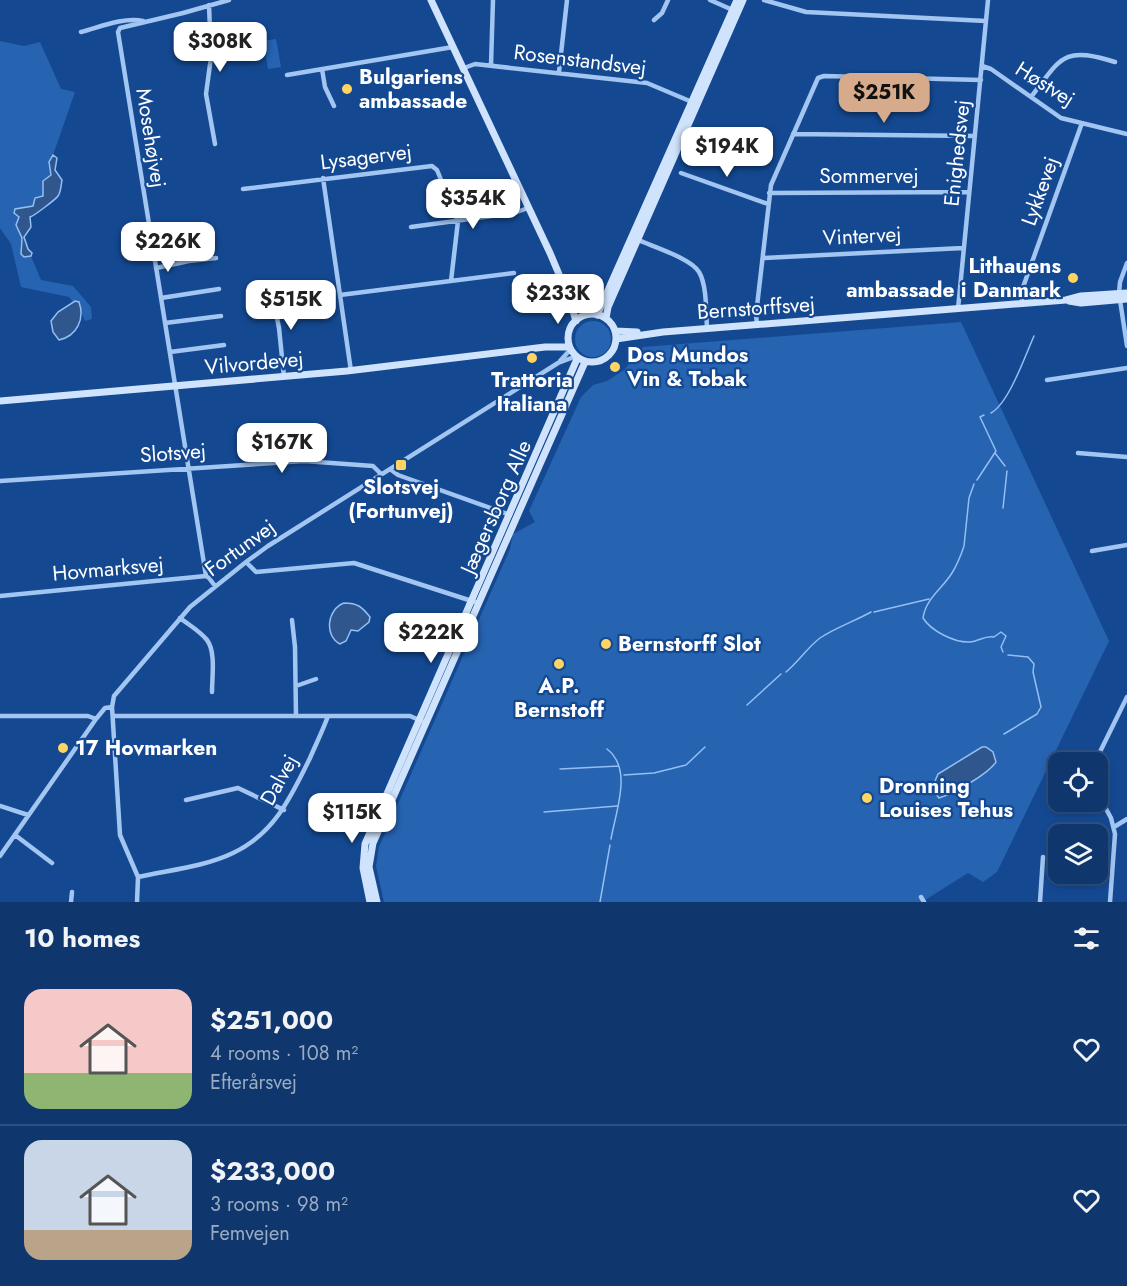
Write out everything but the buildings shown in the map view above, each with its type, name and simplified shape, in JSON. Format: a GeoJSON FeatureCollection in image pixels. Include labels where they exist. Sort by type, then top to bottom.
{"type":"FeatureCollection","features":[{"type":"Feature","properties":{"kind":"street","name":"Mosehøjvej"},"geometry":{"type":"LineString","coordinates":[[206,576],[117,32],[120,28],[229,0]]}},
{"type":"Feature","properties":{"kind":"street"},"geometry":{"type":"LineString","coordinates":[[431,0],[569,298],[576,321]]}},
{"type":"Feature","properties":{"kind":"street","name":"Rosenstandsvej"},"geometry":{"type":"LineString","coordinates":[[491,65],[493,0]]}},
{"type":"Feature","properties":{"kind":"street"},"geometry":{"type":"LineString","coordinates":[[560,72],[567,0]]}},
{"type":"Feature","properties":{"kind":"street"},"geometry":{"type":"LineString","coordinates":[[654,20],[662,14],[668,0]]}},
{"type":"Feature","properties":{"kind":"street"},"geometry":{"type":"LineString","coordinates":[[710,0],[735,11]]}},
{"type":"Feature","properties":{"kind":"street"},"geometry":{"type":"LineString","coordinates":[[735,11],[736,0]]}},
{"type":"Feature","properties":{"kind":"street"},"geometry":{"type":"LineString","coordinates":[[606,318],[608,307],[635,239],[735,11],[743,0]]}},
{"type":"Feature","properties":{"kind":"street"},"geometry":{"type":"LineString","coordinates":[[764,0],[806,12],[986,21]]}},
{"type":"Feature","properties":{"kind":"street","name":"Enighedsvej"},"geometry":{"type":"LineString","coordinates":[[958,309],[988,0]]}},
{"type":"Feature","properties":{"kind":"street"},"geometry":{"type":"LineString","coordinates":[[209,5],[211,57],[206,94],[214,144]]}},
{"type":"Feature","properties":{"kind":"street","name":"Mosehøjvej"},"geometry":{"type":"LineString","coordinates":[[81,32],[132,20],[145,22]]}},
{"type":"Feature","properties":{"kind":"street"},"geometry":{"type":"LineString","coordinates":[[288,75],[453,47]]}},
{"type":"Feature","properties":{"kind":"street"},"geometry":{"type":"LineString","coordinates":[[1032,97],[1057,64],[1072,55],[1090,55],[1114,62]]}},
{"type":"Feature","properties":{"kind":"street","name":"Rosenstandsvej"},"geometry":{"type":"LineString","coordinates":[[464,69],[476,64],[491,65],[647,82],[694,103]]}},
{"type":"Feature","properties":{"kind":"street","name":"Høstvej"},"geometry":{"type":"LineString","coordinates":[[982,66],[991,69],[1061,118],[1127,134]]}},
{"type":"Feature","properties":{"kind":"street"},"geometry":{"type":"LineString","coordinates":[[322,69],[324,87],[334,106]]}},
{"type":"Feature","properties":{"kind":"street"},"geometry":{"type":"LineString","coordinates":[[757,324],[756,315],[764,258],[769,193],[818,78],[824,76],[981,80]]}},
{"type":"Feature","properties":{"kind":"street","name":"Lykkevej"},"geometry":{"type":"LineString","coordinates":[[1022,304],[1022,290],[1082,123]]}},
{"type":"Feature","properties":{"kind":"street"},"geometry":{"type":"LineString","coordinates":[[793,134],[975,136]]}},
{"type":"Feature","properties":{"kind":"street","name":"Lysagervej"},"geometry":{"type":"LineString","coordinates":[[243,189],[432,166],[437,170],[458,221]]}},
{"type":"Feature","properties":{"kind":"street"},"geometry":{"type":"LineString","coordinates":[[681,173],[768,204]]}},
{"type":"Feature","properties":{"kind":"street"},"geometry":{"type":"LineString","coordinates":[[689,183],[692,177]]}},
{"type":"Feature","properties":{"kind":"street"},"geometry":{"type":"LineString","coordinates":[[323,178],[351,370]]}},
{"type":"Feature","properties":{"kind":"street","name":"Sommervej"},"geometry":{"type":"LineString","coordinates":[[769,193],[969,192]]}},
{"type":"Feature","properties":{"kind":"street"},"geometry":{"type":"LineString","coordinates":[[411,227],[514,213],[528,208]]}},
{"type":"Feature","properties":{"kind":"street"},"geometry":{"type":"LineString","coordinates":[[451,281],[458,221]]}},
{"type":"Feature","properties":{"kind":"street"},"geometry":{"type":"LineString","coordinates":[[597,315],[635,239]]}},
{"type":"Feature","properties":{"kind":"street"},"geometry":{"type":"LineString","coordinates":[[635,239],[691,264],[699,271],[703,281],[707,328]]}},
{"type":"Feature","properties":{"kind":"street","name":"Vintervej"},"geometry":{"type":"LineString","coordinates":[[764,258],[963,248]]}},
{"type":"Feature","properties":{"kind":"street"},"geometry":{"type":"LineString","coordinates":[[156,268],[216,258]]}},
{"type":"Feature","properties":{"kind":"street"},"geometry":{"type":"LineString","coordinates":[[1127,263],[1120,282],[1127,346]]}},
{"type":"Feature","properties":{"kind":"street"},"geometry":{"type":"LineString","coordinates":[[340,295],[514,273]]}},
{"type":"Feature","properties":{"kind":"street"},"geometry":{"type":"LineString","coordinates":[[272,288],[284,377]]}},
{"type":"Feature","properties":{"kind":"street"},"geometry":{"type":"LineString","coordinates":[[161,298],[219,290]]}},
{"type":"Feature","properties":{"kind":"street","name":"Bernstorffsvej"},"geometry":{"type":"LineString","coordinates":[[616,335],[1066,300],[1081,303],[1123,296]]}},
{"type":"Feature","properties":{"kind":"street"},"geometry":{"type":"LineString","coordinates":[[569,298],[584,316]]}},
{"type":"Feature","properties":{"kind":"street"},"geometry":{"type":"LineString","coordinates":[[597,315],[611,322],[616,335],[611,351],[605,357],[585,362],[571,351],[570,328],[584,316],[597,315]]}},
{"type":"Feature","properties":{"kind":"street"},"geometry":{"type":"LineString","coordinates":[[165,323],[221,316]]}},
{"type":"Feature","properties":{"kind":"street"},"geometry":{"type":"LineString","coordinates":[[170,352],[224,345]]}},
{"type":"Feature","properties":{"kind":"street","name":"Vilvordevej"},"geometry":{"type":"LineString","coordinates":[[0,401],[284,377],[546,347],[571,351]]}},
{"type":"Feature","properties":{"kind":"street","name":"Fortunvej"},"geometry":{"type":"LineString","coordinates":[[0,856],[96,718],[105,708],[112,707],[114,696],[190,607],[268,546],[558,363],[571,351]]}},
{"type":"Feature","properties":{"kind":"street","name":"Jægersborg Alle"},"geometry":{"type":"LineString","coordinates":[[475,602],[571,351]]}},
{"type":"Feature","properties":{"kind":"street","name":"Jægersborg Alle"},"geometry":{"type":"LineString","coordinates":[[370,902],[363,872],[364,848],[585,362]]}},
{"type":"Feature","properties":{"kind":"street"},"geometry":{"type":"LineString","coordinates":[[1047,380],[1127,368]]}},
{"type":"Feature","properties":{"kind":"street"},"geometry":{"type":"LineString","coordinates":[[1078,453],[1127,457]]}},
{"type":"Feature","properties":{"kind":"street","name":"Slotsvej"},"geometry":{"type":"LineString","coordinates":[[0,481],[304,461],[373,466],[381,474]]}},
{"type":"Feature","properties":{"kind":"street"},"geometry":{"type":"LineString","coordinates":[[390,469],[398,475],[510,515]]}},
{"type":"Feature","properties":{"kind":"street"},"geometry":{"type":"LineString","coordinates":[[1092,551],[1127,545]]}},
{"type":"Feature","properties":{"kind":"street"},"geometry":{"type":"LineString","coordinates":[[246,562],[256,572],[354,563],[475,602]]}},
{"type":"Feature","properties":{"kind":"street"},"geometry":{"type":"LineString","coordinates":[[206,576],[215,586]]}},
{"type":"Feature","properties":{"kind":"street","name":"Hovmarksvej"},"geometry":{"type":"LineString","coordinates":[[0,596],[206,576]]}},
{"type":"Feature","properties":{"kind":"street"},"geometry":{"type":"LineString","coordinates":[[180,618],[206,638],[209,644],[212,651],[212,692]]}},
{"type":"Feature","properties":{"kind":"street"},"geometry":{"type":"LineString","coordinates":[[292,620],[296,716]]}},
{"type":"Feature","properties":{"kind":"street"},"geometry":{"type":"LineString","coordinates":[[296,686],[316,679]]}},
{"type":"Feature","properties":{"kind":"street"},"geometry":{"type":"LineString","coordinates":[[1100,752],[1127,697]]}},
{"type":"Feature","properties":{"kind":"street"},"geometry":{"type":"LineString","coordinates":[[112,707],[120,835],[138,877],[137,902]]}},
{"type":"Feature","properties":{"kind":"street"},"geometry":{"type":"LineString","coordinates":[[0,716],[88,716],[96,718]]}},
{"type":"Feature","properties":{"kind":"street"},"geometry":{"type":"LineString","coordinates":[[113,716],[410,716],[423,721]]}},
{"type":"Feature","properties":{"kind":"street","name":"Dalvej"},"geometry":{"type":"LineString","coordinates":[[138,877],[232,854],[250,844],[270,828],[284,810],[328,716]]}},
{"type":"Feature","properties":{"kind":"street","name":"Jægersborg Alle"},"geometry":{"type":"LineString","coordinates":[[376,902],[369,871],[370,852],[423,721]]}},
{"type":"Feature","properties":{"kind":"street"},"geometry":{"type":"LineString","coordinates":[[186,800],[238,789],[284,810]]}},
{"type":"Feature","properties":{"kind":"street"},"geometry":{"type":"LineString","coordinates":[[0,806],[28,815]]}},
{"type":"Feature","properties":{"kind":"street"},"geometry":{"type":"LineString","coordinates":[[1107,812],[1114,827],[1110,902]]}},
{"type":"Feature","properties":{"kind":"street"},"geometry":{"type":"LineString","coordinates":[[1114,827],[1127,819]]}},
{"type":"Feature","properties":{"kind":"street"},"geometry":{"type":"LineString","coordinates":[[15,835],[52,863]]}},
{"type":"Feature","properties":{"kind":"street"},"geometry":{"type":"LineString","coordinates":[[1040,902],[1043,857]]}},
{"type":"Feature","properties":{"kind":"street"},"geometry":{"type":"LineString","coordinates":[[71,902],[72,892]]}},
{"type":"Feature","properties":{"kind":"shaded area"},"geometry":{"type":"Polygon","coordinates":[[[276,39],[281,67],[268,69],[263,41],[276,39]]]}},
{"type":"Feature","properties":{"kind":"shaded area"},"geometry":{"type":"Polygon","coordinates":[[[0,41],[24,46],[40,42],[61,89],[75,92],[49,162],[51,175],[46,180],[43,196],[33,206],[26,208],[16,225],[22,238],[20,246],[24,257],[31,256],[41,280],[73,286],[91,307],[92,319],[85,321],[69,297],[21,287],[11,244],[0,228],[0,41]]]}},
{"type":"Feature","properties":{"kind":"shaded area"},"geometry":{"type":"Polygon","coordinates":[[[53,155],[57,158],[55,170],[62,180],[60,193],[30,217],[31,227],[24,237],[32,253],[31,256],[24,257],[21,254],[22,238],[16,225],[19,217],[14,213],[15,209],[33,206],[35,198],[43,196],[43,181],[51,175],[49,162],[53,155]]]}},
{"type":"Feature","properties":{"kind":"shaded area"},"geometry":{"type":"Polygon","coordinates":[[[75,301],[79,302],[81,308],[78,326],[71,335],[59,340],[53,332],[51,321],[58,312],[75,301]]]}},
{"type":"Feature","properties":{"kind":"shaded area"},"geometry":{"type":"Polygon","coordinates":[[[593,321],[606,326],[611,339],[606,352],[593,357],[580,352],[575,339],[580,326],[593,321]]]}},
{"type":"Feature","properties":{"kind":"shaded area"},"geometry":{"type":"Polygon","coordinates":[[[961,322],[1109,641],[1055,752],[1048,752],[1048,767],[997,872],[983,882],[968,873],[922,902],[384,902],[376,866],[379,847],[510,549],[513,534],[535,522],[529,511],[581,397],[593,385],[607,381],[624,370],[643,347],[961,322]]]}},
{"type":"Feature","properties":{"kind":"shaded area"},"geometry":{"type":"Polygon","coordinates":[[[344,603],[359,606],[370,617],[369,622],[358,631],[351,630],[346,641],[340,644],[331,635],[330,623],[334,611],[344,603]]]}},
{"type":"Feature","properties":{"kind":"shaded area"},"geometry":{"type":"Polygon","coordinates":[[[982,747],[993,752],[996,762],[992,767],[970,783],[939,798],[932,788],[938,774],[982,747]]]}},
{"type":"Feature","properties":{"kind":"waterway"},"geometry":{"type":"LineString","coordinates":[[991,413],[998,408],[1010,390],[1034,336]]}},
{"type":"Feature","properties":{"kind":"waterway"},"geometry":{"type":"LineString","coordinates":[[977,480],[996,451],[980,417],[984,415]]}},
{"type":"Feature","properties":{"kind":"waterway"},"geometry":{"type":"LineString","coordinates":[[995,453],[1005,466]]}},
{"type":"Feature","properties":{"kind":"waterway"},"geometry":{"type":"LineString","coordinates":[[1003,508],[1007,471]]}},
{"type":"Feature","properties":{"kind":"waterway"},"geometry":{"type":"LineString","coordinates":[[974,484],[969,498],[962,553],[948,579],[927,605],[923,618],[937,632],[964,642],[994,637],[1001,632],[1006,636],[1001,647],[1003,652]]}},
{"type":"Feature","properties":{"kind":"waterway"},"geometry":{"type":"LineString","coordinates":[[874,612],[929,599]]}},
{"type":"Feature","properties":{"kind":"waterway"},"geometry":{"type":"LineString","coordinates":[[786,672],[820,638],[871,612]]}},
{"type":"Feature","properties":{"kind":"waterway"},"geometry":{"type":"LineString","coordinates":[[1004,734],[1037,714],[1041,707],[1033,672],[1034,664],[1028,657],[1008,655]]}},
{"type":"Feature","properties":{"kind":"waterway"},"geometry":{"type":"LineString","coordinates":[[747,705],[781,674]]}},
{"type":"Feature","properties":{"kind":"waterway"},"geometry":{"type":"LineString","coordinates":[[624,775],[654,773],[686,765],[705,747]]}},
{"type":"Feature","properties":{"kind":"waterway"},"geometry":{"type":"LineString","coordinates":[[607,749],[615,757],[621,779],[621,791],[611,839]]}},
{"type":"Feature","properties":{"kind":"waterway"},"geometry":{"type":"LineString","coordinates":[[560,769],[619,766]]}},
{"type":"Feature","properties":{"kind":"waterway"},"geometry":{"type":"LineString","coordinates":[[544,812],[617,806]]}},
{"type":"Feature","properties":{"kind":"waterway"},"geometry":{"type":"LineString","coordinates":[[600,902],[610,845]]}},
{"type":"Feature","properties":{"kind":"place","name":"Bulgariens ambassade"},"geometry":{"type":"Point","coordinates":[347,89]}},
{"type":"Feature","properties":{"kind":"place","name":"Lithauens ambassade i Danmark"},"geometry":{"type":"Point","coordinates":[1073,278]}},
{"type":"Feature","properties":{"kind":"place","name":"Trattoria Italiana"},"geometry":{"type":"Point","coordinates":[532,358]}},
{"type":"Feature","properties":{"kind":"place","name":"Dos Mundos Vin & Tobak"},"geometry":{"type":"Point","coordinates":[615,367]}},
{"type":"Feature","properties":{"kind":"place","name":"Slotsvej (Fortunvej)"},"geometry":{"type":"Point","coordinates":[401,465]}},
{"type":"Feature","properties":{"kind":"place","name":"Bernstorff Slot"},"geometry":{"type":"Point","coordinates":[606,644]}},
{"type":"Feature","properties":{"kind":"place","name":"A.P. Bernstoff"},"geometry":{"type":"Point","coordinates":[559,664]}},
{"type":"Feature","properties":{"kind":"place","name":"17 Hovmarken"},"geometry":{"type":"Point","coordinates":[63,748]}},
{"type":"Feature","properties":{"kind":"place","name":"Dronning Louises Tehus"},"geometry":{"type":"Point","coordinates":[867,798]}}]}
